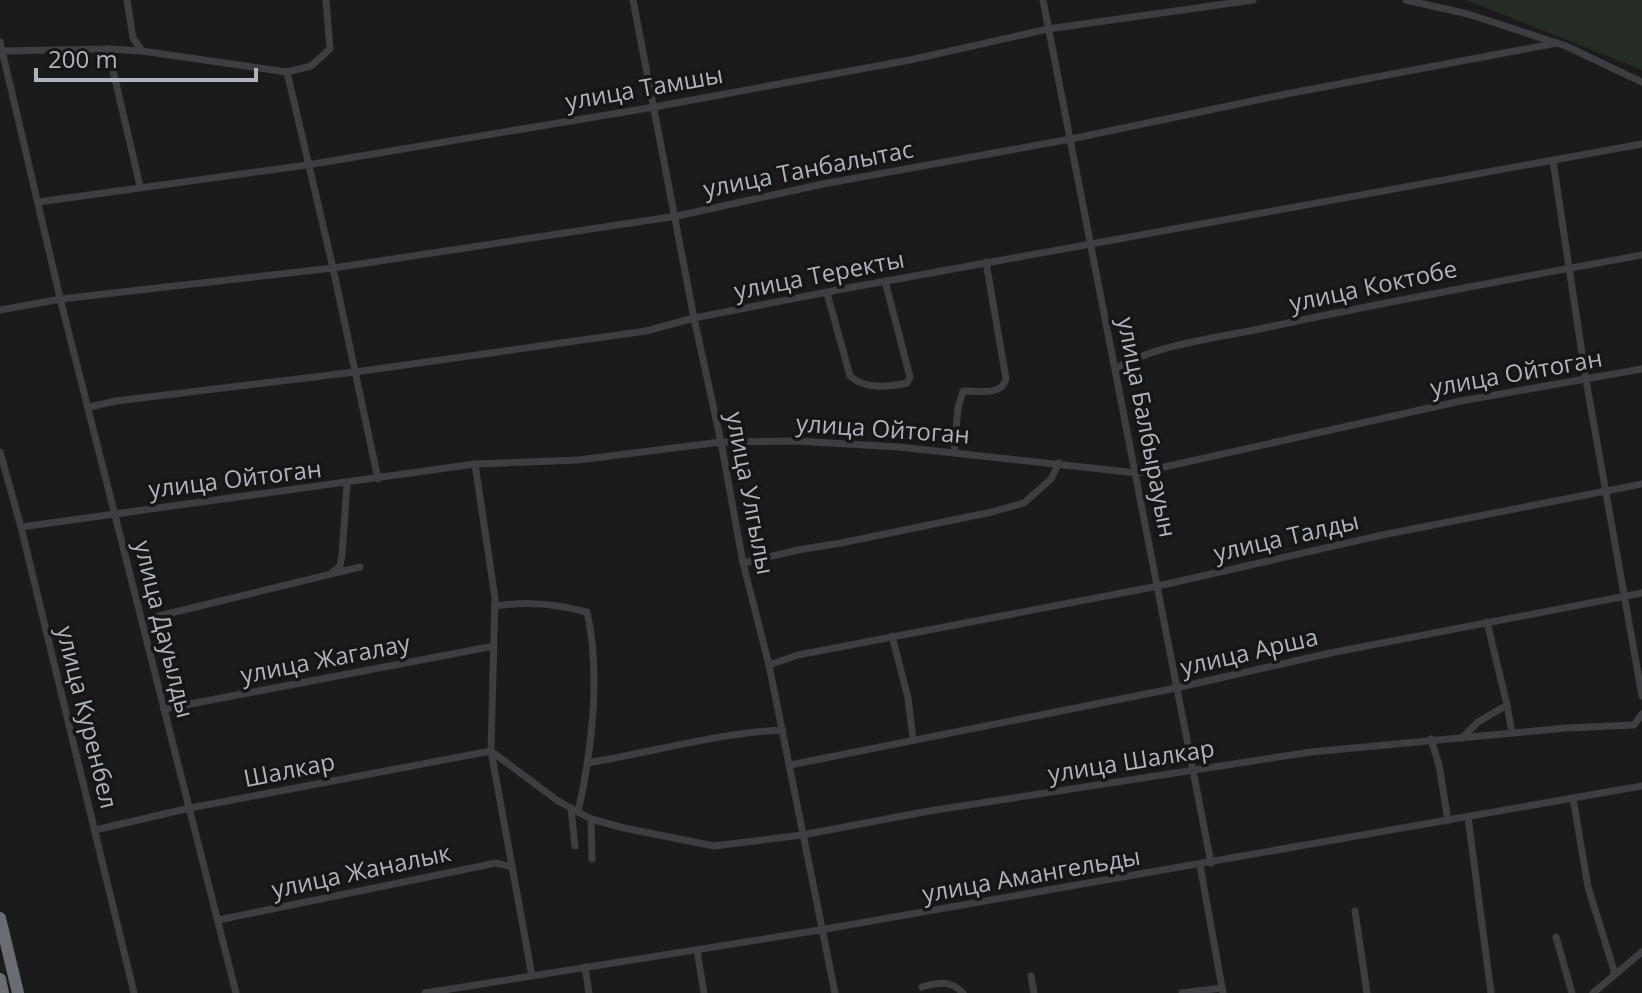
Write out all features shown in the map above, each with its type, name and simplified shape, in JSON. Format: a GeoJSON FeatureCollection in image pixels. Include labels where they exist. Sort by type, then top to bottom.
{"type":"FeatureCollection","features":[{"type":"Feature","properties":{"kind":"highway"},"geometry":{"type":"LineString","coordinates":[[0,918],[18,993]]}},
{"type":"Feature","properties":{"kind":"highway"},"geometry":{"type":"LineString","coordinates":[[0,979],[3,993]]}},
{"type":"Feature","properties":{"kind":"street"},"geometry":{"type":"LineString","coordinates":[[127,0],[133,38],[142,51]]}},
{"type":"Feature","properties":{"kind":"street"},"geometry":{"type":"LineString","coordinates":[[1,46],[142,51],[287,72],[311,66],[330,49],[326,0]]}},
{"type":"Feature","properties":{"kind":"street","name":"улица Улгылы"},"geometry":{"type":"LineString","coordinates":[[633,0],[743,563],[783,730],[820,930],[835,993]]}},
{"type":"Feature","properties":{"kind":"street","name":"улица Балбырауын"},"geometry":{"type":"LineString","coordinates":[[1043,0],[1211,863]]}},
{"type":"Feature","properties":{"kind":"street","name":"улица Тамшы"},"geometry":{"type":"LineString","coordinates":[[38,202],[307,165],[654,107],[910,60],[1048,29],[1253,0]]}},
{"type":"Feature","properties":{"kind":"street"},"geometry":{"type":"LineString","coordinates":[[1406,0],[1480,18],[1557,43],[1642,82]]}},
{"type":"Feature","properties":{"kind":"street","name":"улица Танбалытас"},"geometry":{"type":"LineString","coordinates":[[0,310],[61,299],[333,268],[677,216],[823,184],[1071,139],[1286,94],[1557,43]]}},
{"type":"Feature","properties":{"kind":"street","name":"улица Дауылды"},"geometry":{"type":"LineString","coordinates":[[1,46],[61,299],[236,993]]}},
{"type":"Feature","properties":{"kind":"street"},"geometry":{"type":"LineString","coordinates":[[108,49],[140,186]]}},
{"type":"Feature","properties":{"kind":"street"},"geometry":{"type":"LineString","coordinates":[[287,72],[378,479]]}},
{"type":"Feature","properties":{"kind":"street","name":"улица Теректы"},"geometry":{"type":"LineString","coordinates":[[89,407],[141,397],[355,372],[646,331],[694,318],[986,262],[1642,144]]}},
{"type":"Feature","properties":{"kind":"street"},"geometry":{"type":"LineString","coordinates":[[1553,161],[1586,380],[1642,696]]}},
{"type":"Feature","properties":{"kind":"street","name":"улица Коктобе"},"geometry":{"type":"LineString","coordinates":[[1116,368],[1139,355],[1430,292],[1642,255]]}},
{"type":"Feature","properties":{"kind":"street"},"geometry":{"type":"LineString","coordinates":[[954,452],[958,408],[963,391],[1000,390],[1005,386],[986,262]]}},
{"type":"Feature","properties":{"kind":"street"},"geometry":{"type":"LineString","coordinates":[[827,293],[850,376],[858,383],[892,386],[907,383],[910,377],[885,281]]}},
{"type":"Feature","properties":{"kind":"street","name":"улица Ойтоган"},"geometry":{"type":"LineString","coordinates":[[21,527],[475,464],[578,460],[721,442],[796,441],[954,452],[1137,473],[1461,401],[1642,369]]}},
{"type":"Feature","properties":{"kind":"street","name":"улица Куренбел"},"geometry":{"type":"LineString","coordinates":[[0,452],[134,993]]}},
{"type":"Feature","properties":{"kind":"street"},"geometry":{"type":"LineString","coordinates":[[743,563],[1024,503],[1051,479],[1059,463]]}},
{"type":"Feature","properties":{"kind":"street"},"geometry":{"type":"LineString","coordinates":[[475,464],[495,606],[491,751],[532,976]]}},
{"type":"Feature","properties":{"kind":"street"},"geometry":{"type":"LineString","coordinates":[[330,574],[340,566],[347,484]]}},
{"type":"Feature","properties":{"kind":"street","name":"улица Талды"},"geometry":{"type":"LineString","coordinates":[[769,665],[798,655],[1158,586],[1382,535],[1642,484]]}},
{"type":"Feature","properties":{"kind":"street"},"geometry":{"type":"LineString","coordinates":[[142,620],[360,567]]}},
{"type":"Feature","properties":{"kind":"street","name":"улица Арша"},"geometry":{"type":"LineString","coordinates":[[790,765],[1176,688],[1330,653],[1642,593]]}},
{"type":"Feature","properties":{"kind":"street"},"geometry":{"type":"LineString","coordinates":[[495,606],[524,602],[552,604],[587,612],[592,634],[595,683],[587,763],[574,810],[575,846]]}},
{"type":"Feature","properties":{"kind":"street"},"geometry":{"type":"LineString","coordinates":[[1487,622],[1512,733]]}},
{"type":"Feature","properties":{"kind":"street"},"geometry":{"type":"LineString","coordinates":[[892,636],[908,698],[913,739]]}},
{"type":"Feature","properties":{"kind":"street","name":"улица Жагалау"},"geometry":{"type":"LineString","coordinates":[[164,709],[494,646]]}},
{"type":"Feature","properties":{"kind":"street"},"geometry":{"type":"LineString","coordinates":[[1462,738],[1478,722],[1507,705]]}},
{"type":"Feature","properties":{"kind":"street","name":"улица Шалкар"},"geometry":{"type":"LineString","coordinates":[[491,751],[591,819],[714,846],[802,835],[929,811],[1311,752],[1431,739],[1634,725],[1642,714]]}},
{"type":"Feature","properties":{"kind":"street"},"geometry":{"type":"LineString","coordinates":[[587,763],[659,751],[731,734],[783,730]]}},
{"type":"Feature","properties":{"kind":"street"},"geometry":{"type":"LineString","coordinates":[[1431,739],[1441,775],[1448,821]]}},
{"type":"Feature","properties":{"kind":"street","name":"Шалкар"},"geometry":{"type":"LineString","coordinates":[[95,830],[190,808],[491,751]]}},
{"type":"Feature","properties":{"kind":"street","name":"улица Амангельды"},"geometry":{"type":"LineString","coordinates":[[425,993],[476,989],[532,976],[1200,865],[1642,786]]}},
{"type":"Feature","properties":{"kind":"street"},"geometry":{"type":"LineString","coordinates":[[1573,798],[1588,887],[1615,974]]}},
{"type":"Feature","properties":{"kind":"street"},"geometry":{"type":"LineString","coordinates":[[1468,817],[1491,993]]}},
{"type":"Feature","properties":{"kind":"street"},"geometry":{"type":"LineString","coordinates":[[591,819],[592,859]]}},
{"type":"Feature","properties":{"kind":"street","name":"улица Жаналык"},"geometry":{"type":"LineString","coordinates":[[218,920],[496,863],[512,867]]}},
{"type":"Feature","properties":{"kind":"street"},"geometry":{"type":"LineString","coordinates":[[1182,993],[1222,991],[1200,865]]}},
{"type":"Feature","properties":{"kind":"street"},"geometry":{"type":"LineString","coordinates":[[1355,911],[1367,993]]}},
{"type":"Feature","properties":{"kind":"street"},"geometry":{"type":"LineString","coordinates":[[1556,937],[1572,993]]}},
{"type":"Feature","properties":{"kind":"street"},"geometry":{"type":"LineString","coordinates":[[697,950],[704,993]]}},
{"type":"Feature","properties":{"kind":"street"},"geometry":{"type":"LineString","coordinates":[[1593,993],[1642,952]]}},
{"type":"Feature","properties":{"kind":"street"},"geometry":{"type":"LineString","coordinates":[[585,967],[589,993]]}},
{"type":"Feature","properties":{"kind":"street"},"geometry":{"type":"LineString","coordinates":[[1031,976],[1034,993]]}},
{"type":"Feature","properties":{"kind":"street"},"geometry":{"type":"LineString","coordinates":[[922,987],[938,982],[953,984],[963,993]]}},
{"type":"Feature","properties":{"kind":"shaded area"},"geometry":{"type":"Polygon","coordinates":[[[1466,0],[1642,0],[1642,70],[1466,0]]]}}]}
